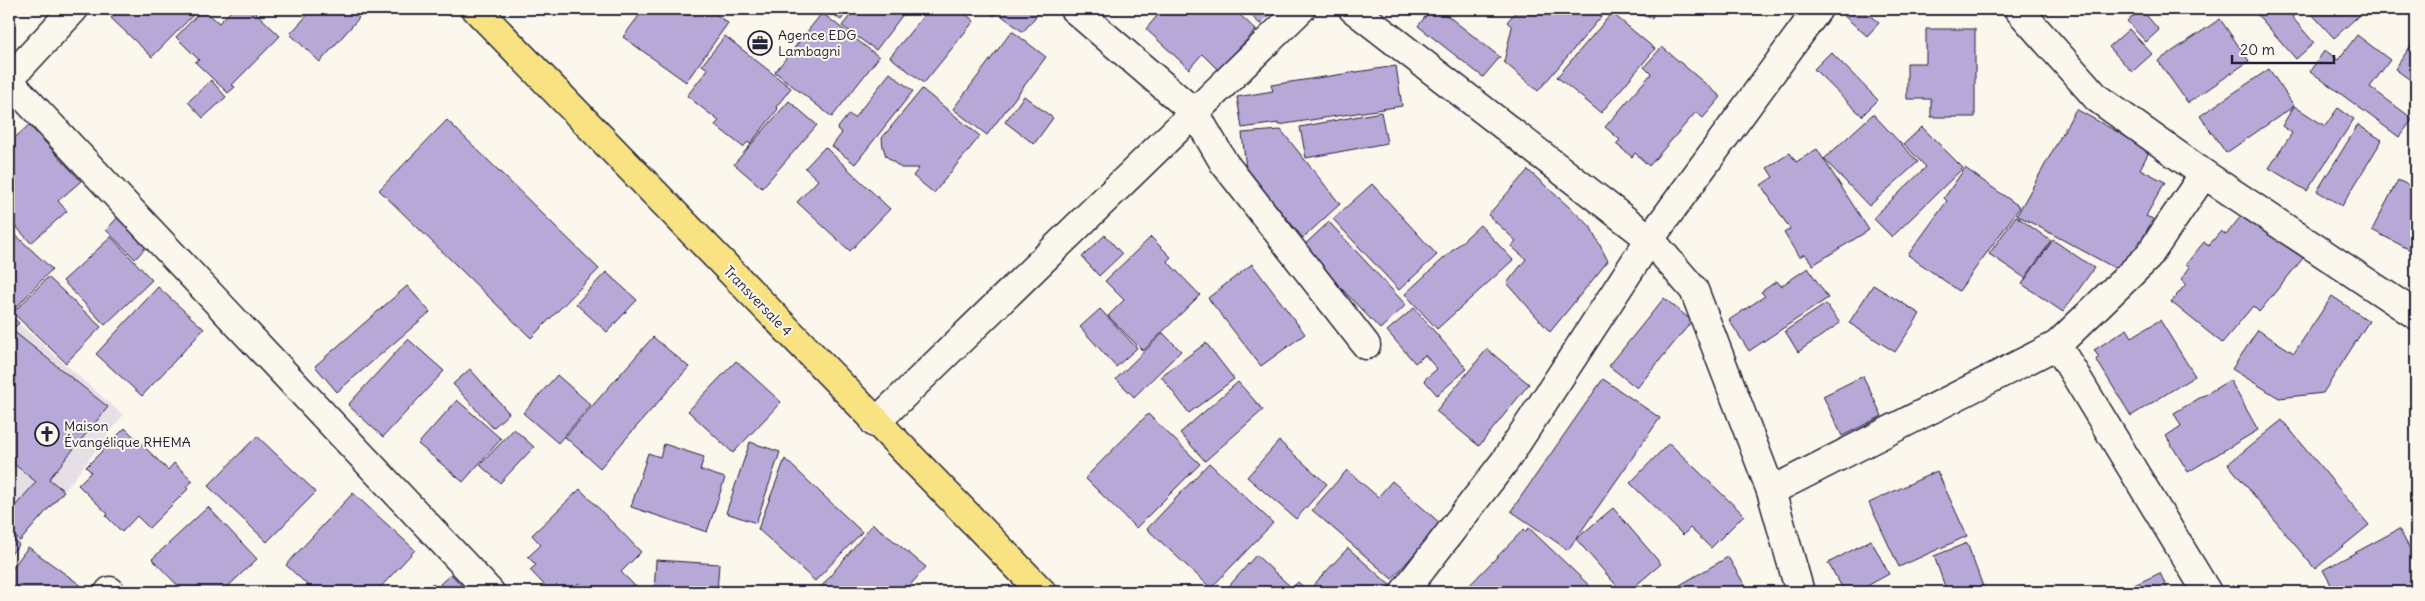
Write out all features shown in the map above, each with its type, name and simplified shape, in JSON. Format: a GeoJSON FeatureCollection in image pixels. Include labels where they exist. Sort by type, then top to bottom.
{"type":"FeatureCollection","features":[{"type":"Feature","properties":{"kind":"main road","name":"Transversale 4"},"geometry":{"type":"LineString","coordinates":[[476,9],[875,423],[1042,592]]}},
{"type":"Feature","properties":{"kind":"street"},"geometry":{"type":"LineString","coordinates":[[74,9],[9,80],[490,592]]}},
{"type":"Feature","properties":{"kind":"street"},"geometry":{"type":"LineString","coordinates":[[1074,9],[1195,112],[1224,163],[1366,346]]}},
{"type":"Feature","properties":{"kind":"street"},"geometry":{"type":"LineString","coordinates":[[875,423],[1301,9]]}},
{"type":"Feature","properties":{"kind":"street"},"geometry":{"type":"LineString","coordinates":[[1353,9],[1650,239],[1694,290],[1771,491],[1800,592]]}},
{"type":"Feature","properties":{"kind":"street"},"geometry":{"type":"LineString","coordinates":[[1404,592],[1505,461],[1650,239],[1818,9]]}},
{"type":"Feature","properties":{"kind":"street"},"geometry":{"type":"LineString","coordinates":[[2018,9],[2097,98],[2204,174],[2416,315]]}},
{"type":"Feature","properties":{"kind":"street"},"geometry":{"type":"LineString","coordinates":[[1771,491],[2057,346],[2147,258],[2204,174]]}},
{"type":"Feature","properties":{"kind":"street"},"geometry":{"type":"LineString","coordinates":[[2057,346],[2207,592]]}},
{"type":"Feature","properties":{"kind":"shaded area","name":"Maison Évangélique RHEMA"},"geometry":{"type":"Polygon","coordinates":[[[9,315],[123,415],[67,488],[9,555],[9,315]]]}},
{"type":"Feature","properties":{"kind":"building"},"geometry":{"type":"Polygon","coordinates":[[[121,9],[199,9],[152,57],[111,18],[121,9]]]}},
{"type":"Feature","properties":{"kind":"building"},"geometry":{"type":"Polygon","coordinates":[[[203,9],[219,23],[233,9],[252,9],[280,36],[232,85],[235,87],[228,93],[195,62],[199,60],[176,37],[203,9]]]}},
{"type":"Feature","properties":{"kind":"building"},"geometry":{"type":"Polygon","coordinates":[[[313,9],[349,9],[359,18],[320,62],[290,34],[313,9]]]}},
{"type":"Feature","properties":{"kind":"building"},"geometry":{"type":"Polygon","coordinates":[[[644,9],[708,9],[728,23],[686,82],[623,37],[644,9]]]}},
{"type":"Feature","properties":{"kind":"building"},"geometry":{"type":"Polygon","coordinates":[[[825,9],[849,9],[841,20],[825,9]]]}},
{"type":"Feature","properties":{"kind":"building"},"geometry":{"type":"Polygon","coordinates":[[[855,9],[907,9],[876,50],[842,26],[855,9]]]}},
{"type":"Feature","properties":{"kind":"building"},"geometry":{"type":"Polygon","coordinates":[[[929,9],[959,9],[974,21],[924,83],[890,57],[929,9]]]}},
{"type":"Feature","properties":{"kind":"building"},"geometry":{"type":"Polygon","coordinates":[[[986,9],[1001,9],[994,16],[986,9]]]}},
{"type":"Feature","properties":{"kind":"building"},"geometry":{"type":"Polygon","coordinates":[[[1008,9],[1042,9],[1023,32],[1002,16],[1008,9]]]}},
{"type":"Feature","properties":{"kind":"building"},"geometry":{"type":"Polygon","coordinates":[[[1168,9],[1234,9],[1256,30],[1218,70],[1202,54],[1189,69],[1146,29],[1162,10],[1165,12],[1168,9]]]}},
{"type":"Feature","properties":{"kind":"building"},"geometry":{"type":"Polygon","coordinates":[[[1244,9],[1275,9],[1260,24],[1244,9]]]}},
{"type":"Feature","properties":{"kind":"building"},"geometry":{"type":"Polygon","coordinates":[[[1431,9],[1439,9],[1500,57],[1483,77],[1418,26],[1431,9]]]}},
{"type":"Feature","properties":{"kind":"building"},"geometry":{"type":"Polygon","coordinates":[[[1518,9],[1607,10],[1538,91],[1504,62],[1512,27],[1507,22],[1518,9]]]}},
{"type":"Feature","properties":{"kind":"building"},"geometry":{"type":"Polygon","coordinates":[[[1617,9],[1655,9],[1652,18],[1617,9]]]}},
{"type":"Feature","properties":{"kind":"building"},"geometry":{"type":"Polygon","coordinates":[[[1849,9],[1862,9],[1879,23],[1867,36],[1843,15],[1849,9]]]}},
{"type":"Feature","properties":{"kind":"building"},"geometry":{"type":"Polygon","coordinates":[[[2141,9],[2159,30],[2146,42],[2127,21],[2141,9]]]}},
{"type":"Feature","properties":{"kind":"building"},"geometry":{"type":"Polygon","coordinates":[[[2262,9],[2301,9],[2292,17],[2314,43],[2296,59],[2256,13],[2262,9]]]}},
{"type":"Feature","properties":{"kind":"building"},"geometry":{"type":"Polygon","coordinates":[[[2313,9],[2366,9],[2334,38],[2310,12],[2313,9]]]}},
{"type":"Feature","properties":{"kind":"building"},"geometry":{"type":"Polygon","coordinates":[[[822,13],[879,57],[832,117],[775,72],[822,13]]]}},
{"type":"Feature","properties":{"kind":"building"},"geometry":{"type":"Polygon","coordinates":[[[1612,13],[1655,49],[1601,113],[1557,77],[1612,13]]]}},
{"type":"Feature","properties":{"kind":"building"},"geometry":{"type":"Polygon","coordinates":[[[2220,19],[2249,61],[2188,103],[2158,61],[2220,19]]]}},
{"type":"Feature","properties":{"kind":"building"},"geometry":{"type":"Polygon","coordinates":[[[1926,29],[1975,29],[1975,117],[1931,117],[1931,99],[1907,99],[1907,63],[1926,63],[1926,29]]]}},
{"type":"Feature","properties":{"kind":"building"},"geometry":{"type":"Polygon","coordinates":[[[2129,29],[2152,54],[2132,72],[2109,47],[2129,29]]]}},
{"type":"Feature","properties":{"kind":"building"},"geometry":{"type":"Polygon","coordinates":[[[1012,31],[1046,57],[987,135],[953,109],[1012,31]]]}},
{"type":"Feature","properties":{"kind":"building"},"geometry":{"type":"Polygon","coordinates":[[[2357,35],[2390,60],[2370,87],[2413,119],[2399,137],[2310,71],[2325,50],[2338,60],[2357,35]]]}},
{"type":"Feature","properties":{"kind":"building"},"geometry":{"type":"Polygon","coordinates":[[[725,36],[791,88],[776,107],[778,109],[750,144],[748,142],[743,147],[715,125],[719,121],[687,96],[708,69],[702,65],[725,36]]]}},
{"type":"Feature","properties":{"kind":"building"},"geometry":{"type":"Polygon","coordinates":[[[2416,38],[2416,84],[2395,69],[2416,38]]]}},
{"type":"Feature","properties":{"kind":"building"},"geometry":{"type":"Polygon","coordinates":[[[1662,47],[1721,97],[1703,118],[1696,112],[1649,166],[1635,153],[1632,157],[1616,144],[1620,140],[1605,127],[1651,74],[1644,67],[1662,47]]]}},
{"type":"Feature","properties":{"kind":"building"},"geometry":{"type":"Polygon","coordinates":[[[1831,52],[1878,100],[1862,116],[1814,69],[1831,52]]]}},
{"type":"Feature","properties":{"kind":"building"},"geometry":{"type":"Polygon","coordinates":[[[1396,66],[1402,106],[1278,125],[1278,123],[1242,128],[1237,97],[1273,91],[1271,85],[1396,66]]]}},
{"type":"Feature","properties":{"kind":"building"},"geometry":{"type":"Polygon","coordinates":[[[2269,69],[2294,106],[2226,153],[2200,116],[2269,69]]]}},
{"type":"Feature","properties":{"kind":"building"},"geometry":{"type":"Polygon","coordinates":[[[890,73],[913,91],[855,164],[832,146],[842,133],[837,129],[849,114],[854,118],[890,73]]]}},
{"type":"Feature","properties":{"kind":"building"},"geometry":{"type":"Polygon","coordinates":[[[211,80],[226,97],[203,118],[188,102],[211,80]]]}},
{"type":"Feature","properties":{"kind":"building"},"geometry":{"type":"Polygon","coordinates":[[[922,89],[980,136],[934,193],[913,176],[919,168],[901,168],[886,156],[883,147],[882,138],[922,89]]]}},
{"type":"Feature","properties":{"kind":"building"},"geometry":{"type":"Polygon","coordinates":[[[1024,96],[1053,118],[1034,144],[1005,122],[1024,96]]]}},
{"type":"Feature","properties":{"kind":"building"},"geometry":{"type":"Polygon","coordinates":[[[789,101],[817,125],[762,188],[734,164],[789,101]]]}},
{"type":"Feature","properties":{"kind":"building"},"geometry":{"type":"Polygon","coordinates":[[[2294,106],[2325,126],[2338,108],[2354,119],[2307,191],[2269,168],[2292,133],[2282,126],[2294,106]]]}},
{"type":"Feature","properties":{"kind":"building"},"geometry":{"type":"Polygon","coordinates":[[[2076,109],[2150,150],[2140,169],[2165,182],[2146,216],[2153,219],[2124,273],[2017,215],[2076,109]]]}},
{"type":"Feature","properties":{"kind":"building"},"geometry":{"type":"Polygon","coordinates":[[[1381,112],[1387,143],[1306,158],[1300,127],[1381,112]]]}},
{"type":"Feature","properties":{"kind":"building"},"geometry":{"type":"Polygon","coordinates":[[[1873,114],[1918,162],[1869,206],[1824,159],[1873,114]]]}},
{"type":"Feature","properties":{"kind":"building"},"geometry":{"type":"Polygon","coordinates":[[[447,120],[599,269],[531,338],[379,190],[447,120]]]}},
{"type":"Feature","properties":{"kind":"building"},"geometry":{"type":"Polygon","coordinates":[[[29,125],[81,181],[58,201],[67,211],[31,243],[9,219],[9,143],[29,125]]]}},
{"type":"Feature","properties":{"kind":"building"},"geometry":{"type":"Polygon","coordinates":[[[2358,125],[2382,140],[2342,206],[2317,191],[2358,125]]]}},
{"type":"Feature","properties":{"kind":"building"},"geometry":{"type":"Polygon","coordinates":[[[1922,127],[1963,168],[1892,237],[1873,218],[1926,167],[1904,144],[1922,127]]]}},
{"type":"Feature","properties":{"kind":"building"},"geometry":{"type":"Polygon","coordinates":[[[1281,130],[1340,204],[1303,238],[1246,169],[1242,133],[1281,130]]]}},
{"type":"Feature","properties":{"kind":"building"},"geometry":{"type":"Polygon","coordinates":[[[825,147],[890,209],[850,251],[797,202],[818,180],[805,168],[825,147]]]}},
{"type":"Feature","properties":{"kind":"building"},"geometry":{"type":"Polygon","coordinates":[[[1817,149],[1869,230],[1813,265],[1805,254],[1799,257],[1784,233],[1790,229],[1761,185],[1773,177],[1767,168],[1790,153],[1796,162],[1817,149]]]}},
{"type":"Feature","properties":{"kind":"building"},"geometry":{"type":"Polygon","coordinates":[[[1965,168],[2020,207],[1959,291],[1908,255],[1947,201],[1944,198],[1965,168]]]}},
{"type":"Feature","properties":{"kind":"building"},"geometry":{"type":"Polygon","coordinates":[[[1528,170],[1590,226],[1608,261],[1550,332],[1507,283],[1526,259],[1511,246],[1516,241],[1488,215],[1528,170]]]}},
{"type":"Feature","properties":{"kind":"building"},"geometry":{"type":"Polygon","coordinates":[[[2398,180],[2416,189],[2416,253],[2372,230],[2398,180]]]}},
{"type":"Feature","properties":{"kind":"building"},"geometry":{"type":"Polygon","coordinates":[[[1372,184],[1437,255],[1399,290],[1333,219],[1372,184]]]}},
{"type":"Feature","properties":{"kind":"building"},"geometry":{"type":"Polygon","coordinates":[[[2245,211],[2304,257],[2259,312],[2253,306],[2222,343],[2171,302],[2186,284],[2181,279],[2190,267],[2186,264],[2204,242],[2209,245],[2221,231],[2226,235],[2245,211]]]}},
{"type":"Feature","properties":{"kind":"building"},"geometry":{"type":"Polygon","coordinates":[[[120,215],[149,244],[135,259],[106,230],[120,215]]]}},
{"type":"Feature","properties":{"kind":"building"},"geometry":{"type":"Polygon","coordinates":[[[2016,216],[2051,241],[2025,278],[1989,254],[2016,216]]]}},
{"type":"Feature","properties":{"kind":"building"},"geometry":{"type":"Polygon","coordinates":[[[1329,222],[1406,305],[1380,329],[1302,247],[1329,222]]]}},
{"type":"Feature","properties":{"kind":"building"},"geometry":{"type":"Polygon","coordinates":[[[1480,225],[1513,260],[1437,329],[1405,294],[1480,225]]]}},
{"type":"Feature","properties":{"kind":"building"},"geometry":{"type":"Polygon","coordinates":[[[9,229],[52,269],[10,314],[9,313],[9,229]]]}},
{"type":"Feature","properties":{"kind":"building"},"geometry":{"type":"Polygon","coordinates":[[[1105,235],[1122,254],[1099,276],[1082,257],[1105,235]]]}},
{"type":"Feature","properties":{"kind":"building"},"geometry":{"type":"Polygon","coordinates":[[[111,237],[152,280],[105,325],[63,281],[111,237]]]}},
{"type":"Feature","properties":{"kind":"building"},"geometry":{"type":"Polygon","coordinates":[[[1151,237],[1171,257],[1167,261],[1200,295],[1143,351],[1108,316],[1124,300],[1105,281],[1151,237]]]}},
{"type":"Feature","properties":{"kind":"building"},"geometry":{"type":"Polygon","coordinates":[[[2053,240],[2094,268],[2063,312],[2022,284],[2053,240]]]}},
{"type":"Feature","properties":{"kind":"building"},"geometry":{"type":"Polygon","coordinates":[[[1252,264],[1305,334],[1261,366],[1208,298],[1252,264]]]}},
{"type":"Feature","properties":{"kind":"building"},"geometry":{"type":"Polygon","coordinates":[[[1808,268],[1828,298],[1749,351],[1729,320],[1765,296],[1761,292],[1777,281],[1781,286],[1808,268]]]}},
{"type":"Feature","properties":{"kind":"building"},"geometry":{"type":"Polygon","coordinates":[[[606,272],[637,300],[607,332],[576,304],[606,272]]]}},
{"type":"Feature","properties":{"kind":"building"},"geometry":{"type":"Polygon","coordinates":[[[48,277],[101,327],[66,363],[13,313],[48,277]]]}},
{"type":"Feature","properties":{"kind":"building"},"geometry":{"type":"Polygon","coordinates":[[[1873,285],[1920,314],[1895,352],[1849,323],[1873,285]]]}},
{"type":"Feature","properties":{"kind":"building"},"geometry":{"type":"Polygon","coordinates":[[[407,286],[430,312],[337,392],[315,366],[407,286]]]}},
{"type":"Feature","properties":{"kind":"building"},"geometry":{"type":"Polygon","coordinates":[[[158,287],[204,329],[142,396],[96,354],[158,287]]]}},
{"type":"Feature","properties":{"kind":"building"},"geometry":{"type":"Polygon","coordinates":[[[2332,296],[2369,321],[2323,393],[2279,398],[2232,369],[2258,330],[2294,353],[2332,296]]]}},
{"type":"Feature","properties":{"kind":"building"},"geometry":{"type":"Polygon","coordinates":[[[1664,298],[1692,321],[1637,388],[1609,366],[1664,298]]]}},
{"type":"Feature","properties":{"kind":"building"},"geometry":{"type":"Polygon","coordinates":[[[1826,304],[1840,323],[1798,352],[1785,331],[1826,304]]]}},
{"type":"Feature","properties":{"kind":"building"},"geometry":{"type":"Polygon","coordinates":[[[1414,308],[1467,369],[1437,395],[1424,380],[1437,369],[1425,355],[1415,363],[1387,331],[1414,308]]]}},
{"type":"Feature","properties":{"kind":"building"},"geometry":{"type":"Polygon","coordinates":[[[1100,309],[1137,348],[1116,367],[1080,327],[1100,309]]]}},
{"type":"Feature","properties":{"kind":"building","name":"Maison Évangélique RHEMA"},"geometry":{"type":"Polygon","coordinates":[[[9,314],[19,323],[12,330],[108,407],[49,479],[64,491],[20,541],[9,531],[9,513],[36,482],[9,460],[9,314]]]}},
{"type":"Feature","properties":{"kind":"building"},"geometry":{"type":"Polygon","coordinates":[[[2160,320],[2195,376],[2131,416],[2096,359],[2099,357],[2094,350],[2127,329],[2132,337],[2160,320]]]}},
{"type":"Feature","properties":{"kind":"building"},"geometry":{"type":"Polygon","coordinates":[[[1163,333],[1181,351],[1134,397],[1116,379],[1163,333]]]}},
{"type":"Feature","properties":{"kind":"building"},"geometry":{"type":"Polygon","coordinates":[[[653,337],[689,367],[600,468],[565,437],[653,337]]]}},
{"type":"Feature","properties":{"kind":"building"},"geometry":{"type":"Polygon","coordinates":[[[408,339],[444,371],[383,437],[348,405],[408,339]]]}},
{"type":"Feature","properties":{"kind":"building"},"geometry":{"type":"Polygon","coordinates":[[[1206,343],[1234,379],[1189,413],[1161,376],[1206,343]]]}},
{"type":"Feature","properties":{"kind":"building"},"geometry":{"type":"Polygon","coordinates":[[[1487,349],[1529,384],[1479,446],[1436,411],[1487,349]]]}},
{"type":"Feature","properties":{"kind":"building"},"geometry":{"type":"Polygon","coordinates":[[[736,361],[781,402],[733,453],[688,411],[736,361]]]}},
{"type":"Feature","properties":{"kind":"building"},"geometry":{"type":"Polygon","coordinates":[[[470,369],[509,413],[493,428],[453,384],[470,369]]]}},
{"type":"Feature","properties":{"kind":"building"},"geometry":{"type":"Polygon","coordinates":[[[557,375],[591,405],[558,443],[523,413],[557,375]]]}},
{"type":"Feature","properties":{"kind":"building"},"geometry":{"type":"Polygon","coordinates":[[[1863,376],[1882,416],[1842,436],[1823,396],[1863,376]]]}},
{"type":"Feature","properties":{"kind":"building"},"geometry":{"type":"Polygon","coordinates":[[[1603,379],[1660,418],[1568,550],[1511,511],[1603,379]]]}},
{"type":"Feature","properties":{"kind":"building"},"geometry":{"type":"Polygon","coordinates":[[[2230,380],[2258,430],[2188,472],[2166,436],[2181,426],[2174,413],[2230,380]]]}},
{"type":"Feature","properties":{"kind":"building"},"geometry":{"type":"Polygon","coordinates":[[[1238,382],[1263,410],[1205,461],[1180,433],[1238,382]]]}},
{"type":"Feature","properties":{"kind":"building"},"geometry":{"type":"Polygon","coordinates":[[[457,400],[501,439],[463,482],[418,444],[457,400]]]}},
{"type":"Feature","properties":{"kind":"building"},"geometry":{"type":"Polygon","coordinates":[[[1148,414],[1200,464],[1136,528],[1085,478],[1148,414]]]}},
{"type":"Feature","properties":{"kind":"building"},"geometry":{"type":"Polygon","coordinates":[[[2282,420],[2369,525],[2315,569],[2228,464],[2282,420]]]}},
{"type":"Feature","properties":{"kind":"building"},"geometry":{"type":"Polygon","coordinates":[[[125,428],[168,470],[174,463],[193,481],[186,487],[188,489],[149,528],[137,516],[122,532],[106,516],[108,514],[78,485],[91,472],[86,467],[125,428]]]}},
{"type":"Feature","properties":{"kind":"building"},"geometry":{"type":"Polygon","coordinates":[[[514,429],[534,447],[500,483],[480,465],[514,429]]]}},
{"type":"Feature","properties":{"kind":"building"},"geometry":{"type":"Polygon","coordinates":[[[257,436],[316,492],[267,542],[208,486],[257,436]]]}},
{"type":"Feature","properties":{"kind":"building"},"geometry":{"type":"Polygon","coordinates":[[[1279,441],[1327,484],[1296,519],[1247,477],[1279,441]]]}},
{"type":"Feature","properties":{"kind":"building"},"geometry":{"type":"Polygon","coordinates":[[[750,442],[780,452],[756,523],[726,513],[750,442]]]}},
{"type":"Feature","properties":{"kind":"building"},"geometry":{"type":"Polygon","coordinates":[[[1669,443],[1744,515],[1711,548],[1690,528],[1683,535],[1630,483],[1669,443]]]}},
{"type":"Feature","properties":{"kind":"building"},"geometry":{"type":"Polygon","coordinates":[[[664,444],[704,457],[700,470],[725,478],[707,532],[631,507],[648,453],[660,457],[664,444]]]}},
{"type":"Feature","properties":{"kind":"building"},"geometry":{"type":"Polygon","coordinates":[[[785,459],[862,532],[815,581],[758,529],[785,459]]]}},
{"type":"Feature","properties":{"kind":"building"},"geometry":{"type":"Polygon","coordinates":[[[1209,463],[1273,523],[1211,588],[1147,529],[1209,463]]]}},
{"type":"Feature","properties":{"kind":"building"},"geometry":{"type":"Polygon","coordinates":[[[1347,470],[1378,497],[1392,481],[1441,524],[1392,579],[1312,510],[1347,470]]]}},
{"type":"Feature","properties":{"kind":"building"},"geometry":{"type":"Polygon","coordinates":[[[1937,471],[1967,536],[1899,567],[1869,503],[1937,471]]]}},
{"type":"Feature","properties":{"kind":"building"},"geometry":{"type":"Polygon","coordinates":[[[580,489],[641,552],[621,572],[634,585],[625,592],[587,592],[579,583],[569,592],[551,592],[530,570],[536,565],[528,557],[541,545],[532,535],[580,489]]]}},
{"type":"Feature","properties":{"kind":"building"},"geometry":{"type":"Polygon","coordinates":[[[353,493],[415,550],[376,592],[315,592],[286,565],[353,493]]]}},
{"type":"Feature","properties":{"kind":"building"},"geometry":{"type":"Polygon","coordinates":[[[208,507],[257,559],[222,592],[184,592],[152,559],[208,507]]]}},
{"type":"Feature","properties":{"kind":"building"},"geometry":{"type":"Polygon","coordinates":[[[1613,508],[1661,564],[1628,592],[1622,592],[1576,539],[1613,508]]]}},
{"type":"Feature","properties":{"kind":"building"},"geometry":{"type":"Polygon","coordinates":[[[873,524],[926,567],[904,592],[817,592],[873,524]]]}},
{"type":"Feature","properties":{"kind":"building"},"geometry":{"type":"Polygon","coordinates":[[[1529,528],[1596,592],[1463,592],[1524,529],[1526,531],[1529,528]]]}},
{"type":"Feature","properties":{"kind":"building"},"geometry":{"type":"Polygon","coordinates":[[[2399,529],[2416,560],[2416,592],[2335,592],[2323,570],[2399,529]]]}},
{"type":"Feature","properties":{"kind":"building"},"geometry":{"type":"Polygon","coordinates":[[[9,533],[19,545],[9,556],[9,533]]]}},
{"type":"Feature","properties":{"kind":"building"},"geometry":{"type":"Polygon","coordinates":[[[1871,540],[1889,574],[1856,592],[1845,592],[1828,563],[1871,540]]]}},
{"type":"Feature","properties":{"kind":"building"},"geometry":{"type":"Polygon","coordinates":[[[1967,543],[1985,592],[1947,592],[1934,556],[1967,543]]]}},
{"type":"Feature","properties":{"kind":"building"},"geometry":{"type":"Polygon","coordinates":[[[28,547],[86,589],[83,592],[9,592],[9,573],[28,547]]]}},
{"type":"Feature","properties":{"kind":"building"},"geometry":{"type":"Polygon","coordinates":[[[1348,548],[1391,586],[1386,592],[1224,592],[1256,555],[1292,588],[1298,582],[1308,591],[1348,548]]]}},
{"type":"Feature","properties":{"kind":"building"},"geometry":{"type":"Polygon","coordinates":[[[1728,557],[1749,592],[1668,592],[1728,557]]]}},
{"type":"Feature","properties":{"kind":"building"},"geometry":{"type":"Polygon","coordinates":[[[656,560],[719,564],[717,592],[654,592],[656,560]]]}},
{"type":"Feature","properties":{"kind":"building"},"geometry":{"type":"Polygon","coordinates":[[[2160,573],[2169,592],[2119,592],[2160,573]]]}},
{"type":"Feature","properties":{"kind":"building"},"geometry":{"type":"Polygon","coordinates":[[[451,574],[468,592],[448,592],[440,584],[451,574]]]}},
{"type":"Feature","properties":{"kind":"building"},"geometry":{"type":"Polygon","coordinates":[[[433,583],[442,592],[422,592],[433,583]]]}},
{"type":"Feature","properties":{"kind":"place","name":"Agence EDG Lambagni"},"geometry":{"type":"Point","coordinates":[760,43]}},
{"type":"Feature","properties":{"kind":"place","name":"Maison Évangélique RHEMA"},"geometry":{"type":"Point","coordinates":[47,434]}}]}
